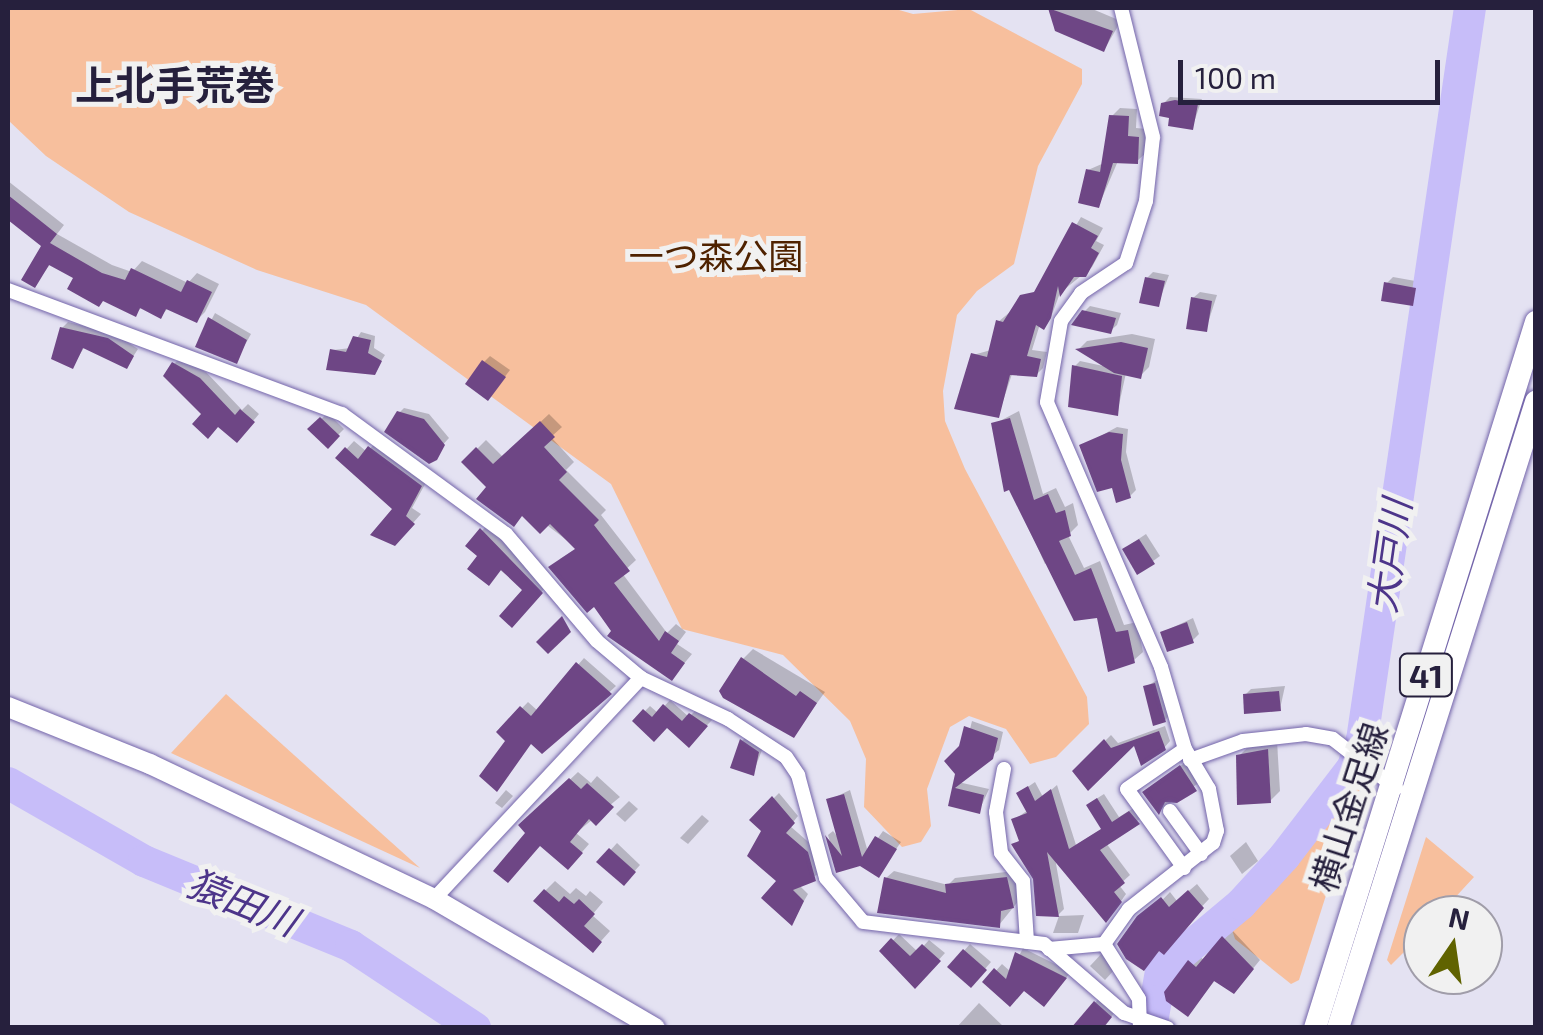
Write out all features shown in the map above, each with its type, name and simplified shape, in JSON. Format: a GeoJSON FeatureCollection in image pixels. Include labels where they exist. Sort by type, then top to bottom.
{"type":"FeatureCollection","features":[{"type":"Feature","properties":{"kind":"main road","name":"横山金足線"},"geometry":{"type":"LineString","coordinates":[[1314,1028],[1536,322]]}},
{"type":"Feature","properties":{"kind":"main road","name":"横山金足線"},"geometry":{"type":"LineString","coordinates":[[1338,1028],[1536,402]]}},
{"type":"Feature","properties":{"kind":"street"},"geometry":{"type":"LineString","coordinates":[[1104,944],[1128,909],[1213,843],[1216,808],[1188,755],[1162,667],[1047,402],[1061,321],[1081,293],[1126,263],[1146,201],[1153,137],[1121,8]]}},
{"type":"Feature","properties":{"kind":"street"},"geometry":{"type":"LineString","coordinates":[[8,290],[342,414],[506,534],[597,642],[641,678],[740,726],[786,757],[798,775],[826,878],[863,922],[1026,942],[1050,949],[1104,944]]}},
{"type":"Feature","properties":{"kind":"street"},"geometry":{"type":"LineString","coordinates":[[434,899],[641,678]]}},
{"type":"Feature","properties":{"kind":"street"},"geometry":{"type":"LineString","coordinates":[[8,708],[150,764],[434,899],[655,1028]]}},
{"type":"Feature","properties":{"kind":"street"},"geometry":{"type":"LineString","coordinates":[[1184,868],[1127,789],[1188,755],[1243,741],[1306,734],[1345,748],[1411,802]]}},
{"type":"Feature","properties":{"kind":"street"},"geometry":{"type":"LineString","coordinates":[[1004,769],[996,812],[1001,853],[1022,881],[1026,942]]}},
{"type":"Feature","properties":{"kind":"street"},"geometry":{"type":"LineString","coordinates":[[1170,812],[1201,854]]}},
{"type":"Feature","properties":{"kind":"street"},"geometry":{"type":"LineString","coordinates":[[1104,944],[1140,999],[1141,1022]]}},
{"type":"Feature","properties":{"kind":"street"},"geometry":{"type":"LineString","coordinates":[[1050,949],[1124,1012],[1141,1022],[1166,1028]]}},
{"type":"Feature","properties":{"kind":"green space","name":"一つ森公園"},"geometry":{"type":"Polygon","coordinates":[[[8,8],[892,8],[913,14],[969,9],[1082,69],[1082,84],[1038,166],[1014,264],[977,291],[957,315],[943,391],[945,421],[965,469],[1087,697],[1089,724],[1056,757],[1030,764],[1006,729],[969,716],[950,727],[927,789],[931,826],[921,842],[902,847],[864,807],[866,759],[850,721],[783,655],[682,629],[611,484],[366,305],[257,270],[129,212],[46,156],[8,120],[8,8]]]}},
{"type":"Feature","properties":{"kind":"green space"},"geometry":{"type":"Polygon","coordinates":[[[226,694],[420,868],[171,753],[226,694]]]}},
{"type":"Feature","properties":{"kind":"green space"},"geometry":{"type":"Polygon","coordinates":[[[1358,776],[1364,776],[1299,980],[1291,984],[1235,939],[1232,930],[1358,776]]]}},
{"type":"Feature","properties":{"kind":"green space"},"geometry":{"type":"Polygon","coordinates":[[[1426,837],[1474,877],[1457,895],[1408,895],[1426,837]]]}},
{"type":"Feature","properties":{"kind":"green space"},"geometry":{"type":"Polygon","coordinates":[[[1403,910],[1403,953],[1391,965],[1387,960],[1403,910]]]}},
{"type":"Feature","properties":{"kind":"building"},"geometry":{"type":"Polygon","coordinates":[[[1048,8],[1113,31],[1104,52],[1055,31],[1048,8]]]}},
{"type":"Feature","properties":{"kind":"building"},"geometry":{"type":"Polygon","coordinates":[[[1175,100],[1198,104],[1193,130],[1168,126],[1169,118],[1159,116],[1161,103],[1175,100]]]}},
{"type":"Feature","properties":{"kind":"building"},"geometry":{"type":"Polygon","coordinates":[[[1109,115],[1129,116],[1128,136],[1139,137],[1138,164],[1113,163],[1099,208],[1078,203],[1086,169],[1100,172],[1109,115]]]}},
{"type":"Feature","properties":{"kind":"building"},"geometry":{"type":"Polygon","coordinates":[[[8,195],[57,234],[50,243],[102,273],[125,280],[131,268],[181,292],[187,280],[212,292],[197,323],[166,309],[161,319],[140,308],[136,317],[103,301],[99,307],[67,289],[73,278],[49,265],[35,288],[21,280],[41,246],[8,220],[8,195]]]}},
{"type":"Feature","properties":{"kind":"building"},"geometry":{"type":"Polygon","coordinates":[[[1072,222],[1098,236],[1091,248],[1099,253],[1086,277],[1074,277],[1060,297],[1058,286],[1051,318],[1044,330],[1036,325],[1027,356],[1041,359],[1037,377],[1010,375],[999,418],[954,409],[971,353],[987,357],[996,320],[1003,322],[1020,295],[1034,292],[1072,222]]]}},
{"type":"Feature","properties":{"kind":"building"},"geometry":{"type":"Polygon","coordinates":[[[1145,277],[1165,281],[1159,307],[1139,303],[1145,277]]]}},
{"type":"Feature","properties":{"kind":"building"},"geometry":{"type":"Polygon","coordinates":[[[1384,282],[1416,288],[1413,306],[1381,301],[1384,282]]]}},
{"type":"Feature","properties":{"kind":"building"},"geometry":{"type":"Polygon","coordinates":[[[1191,297],[1212,301],[1207,332],[1186,329],[1191,297]]]}},
{"type":"Feature","properties":{"kind":"building"},"geometry":{"type":"Polygon","coordinates":[[[1082,310],[1116,318],[1111,334],[1071,325],[1082,310]]]}},
{"type":"Feature","properties":{"kind":"building"},"geometry":{"type":"Polygon","coordinates":[[[208,317],[247,340],[237,364],[195,347],[208,317]]]}},
{"type":"Feature","properties":{"kind":"building"},"geometry":{"type":"Polygon","coordinates":[[[60,327],[108,338],[134,356],[127,369],[83,348],[73,369],[51,359],[60,327]]]}},
{"type":"Feature","properties":{"kind":"building"},"geometry":{"type":"Polygon","coordinates":[[[353,336],[371,340],[368,353],[382,361],[375,375],[326,370],[330,349],[346,352],[353,336]]]}},
{"type":"Feature","properties":{"kind":"building"},"geometry":{"type":"Polygon","coordinates":[[[1121,342],[1148,348],[1141,379],[1114,373],[1075,349],[1121,342]]]}},
{"type":"Feature","properties":{"kind":"building"},"geometry":{"type":"Polygon","coordinates":[[[482,360],[506,377],[488,401],[465,384],[482,360]]]}},
{"type":"Feature","properties":{"kind":"building"},"geometry":{"type":"Polygon","coordinates":[[[172,362],[200,378],[235,415],[240,409],[255,422],[237,443],[218,427],[208,439],[192,424],[201,414],[163,376],[172,362]]]}},
{"type":"Feature","properties":{"kind":"building"},"geometry":{"type":"Polygon","coordinates":[[[1072,365],[1122,376],[1118,416],[1068,407],[1072,365]]]}},
{"type":"Feature","properties":{"kind":"building"},"geometry":{"type":"Polygon","coordinates":[[[397,411],[424,419],[445,445],[437,460],[429,464],[384,432],[397,411]]]}},
{"type":"Feature","properties":{"kind":"building"},"geometry":{"type":"Polygon","coordinates":[[[320,417],[340,436],[328,449],[307,429],[320,417]]]}},
{"type":"Feature","properties":{"kind":"building"},"geometry":{"type":"Polygon","coordinates":[[[1010,418],[1034,500],[1048,494],[1056,513],[1065,510],[1071,536],[1059,541],[1075,575],[1091,568],[1116,632],[1128,630],[1135,663],[1108,672],[1097,618],[1074,621],[1009,490],[1004,492],[991,423],[1010,418]]]}},
{"type":"Feature","properties":{"kind":"building"},"geometry":{"type":"Polygon","coordinates":[[[540,421],[555,437],[544,447],[567,472],[559,480],[599,520],[594,525],[630,571],[614,583],[659,641],[665,631],[679,641],[671,653],[685,663],[672,681],[607,636],[611,631],[594,607],[587,613],[548,567],[575,549],[550,524],[540,534],[522,516],[514,527],[476,499],[486,487],[461,462],[476,447],[493,464],[540,421]]]}},
{"type":"Feature","properties":{"kind":"building"},"geometry":{"type":"Polygon","coordinates":[[[1109,432],[1123,434],[1121,460],[1131,498],[1116,503],[1112,488],[1097,492],[1079,445],[1109,432]]]}},
{"type":"Feature","properties":{"kind":"building"},"geometry":{"type":"Polygon","coordinates":[[[368,446],[422,486],[406,516],[415,524],[395,546],[370,535],[392,509],[335,458],[345,447],[358,459],[368,446]]]}},
{"type":"Feature","properties":{"kind":"building"},"geometry":{"type":"Polygon","coordinates":[[[480,528],[543,593],[512,628],[499,616],[522,590],[501,570],[489,586],[467,569],[477,556],[465,546],[480,528]]]}},
{"type":"Feature","properties":{"kind":"building"},"geometry":{"type":"Polygon","coordinates":[[[1139,539],[1155,564],[1137,575],[1122,549],[1139,539]]]}},
{"type":"Feature","properties":{"kind":"building"},"geometry":{"type":"Polygon","coordinates":[[[562,616],[571,632],[548,654],[536,642],[562,616]]]}},
{"type":"Feature","properties":{"kind":"building"},"geometry":{"type":"Polygon","coordinates":[[[1187,622],[1194,643],[1167,652],[1160,632],[1187,622]]]}},
{"type":"Feature","properties":{"kind":"building"},"geometry":{"type":"Polygon","coordinates":[[[741,657],[796,696],[800,691],[817,703],[794,738],[723,698],[719,691],[741,657]]]}},
{"type":"Feature","properties":{"kind":"building"},"geometry":{"type":"Polygon","coordinates":[[[576,662],[612,694],[542,754],[531,744],[497,792],[479,776],[505,741],[496,732],[520,706],[531,716],[576,662]]]}},
{"type":"Feature","properties":{"kind":"building"},"geometry":{"type":"Polygon","coordinates":[[[1155,683],[1166,722],[1153,726],[1143,686],[1155,683]]]}},
{"type":"Feature","properties":{"kind":"building"},"geometry":{"type":"Polygon","coordinates":[[[1279,691],[1281,711],[1244,714],[1243,694],[1279,691]]]}},
{"type":"Feature","properties":{"kind":"building"},"geometry":{"type":"Polygon","coordinates":[[[663,704],[682,721],[689,713],[708,726],[689,748],[667,728],[654,742],[632,721],[643,709],[652,717],[663,704]]]}},
{"type":"Feature","properties":{"kind":"building"},"geometry":{"type":"Polygon","coordinates":[[[964,726],[998,738],[993,759],[955,788],[984,795],[980,814],[948,806],[955,774],[944,761],[959,746],[964,726]]]}},
{"type":"Feature","properties":{"kind":"building"},"geometry":{"type":"Polygon","coordinates":[[[1159,731],[1166,750],[1141,766],[1134,746],[1088,791],[1072,771],[1104,739],[1111,748],[1159,731]]]}},
{"type":"Feature","properties":{"kind":"building"},"geometry":{"type":"Polygon","coordinates":[[[740,739],[759,752],[754,776],[730,768],[740,739]]]}},
{"type":"Feature","properties":{"kind":"building"},"geometry":{"type":"Polygon","coordinates":[[[1268,749],[1271,803],[1237,805],[1236,755],[1268,749]]]}},
{"type":"Feature","properties":{"kind":"building"},"geometry":{"type":"Polygon","coordinates":[[[1180,765],[1197,791],[1177,803],[1165,802],[1159,815],[1142,792],[1180,765]]]}},
{"type":"Feature","properties":{"kind":"building"},"geometry":{"type":"Polygon","coordinates":[[[569,778],[581,789],[587,783],[614,807],[596,826],[589,819],[570,842],[583,853],[568,870],[540,846],[508,883],[493,871],[525,833],[518,825],[569,778]]]}},
{"type":"Feature","properties":{"kind":"building"},"geometry":{"type":"Polygon","coordinates":[[[1028,786],[1035,801],[1051,789],[1069,849],[1101,829],[1086,805],[1097,798],[1112,822],[1129,811],[1140,824],[1100,850],[1125,883],[1114,892],[1122,902],[1106,923],[1047,852],[1059,917],[1036,916],[1033,879],[1011,844],[1019,841],[1011,819],[1027,813],[1016,793],[1028,786]]]}},
{"type":"Feature","properties":{"kind":"building"},"geometry":{"type":"Polygon","coordinates":[[[844,794],[862,857],[875,836],[897,849],[879,878],[860,866],[836,873],[825,835],[842,856],[826,799],[844,794]]]}},
{"type":"Feature","properties":{"kind":"building"},"geometry":{"type":"Polygon","coordinates":[[[772,796],[795,823],[786,833],[808,852],[816,881],[793,890],[804,901],[792,926],[761,898],[776,881],[747,856],[761,831],[749,820],[772,796]]]}},
{"type":"Feature","properties":{"kind":"building"},"geometry":{"type":"Polygon","coordinates":[[[609,848],[636,872],[624,886],[596,862],[609,848]]]}},
{"type":"Feature","properties":{"kind":"building"},"geometry":{"type":"Polygon","coordinates":[[[884,877],[946,893],[945,884],[1007,877],[1014,908],[1001,911],[1000,928],[877,913],[884,877]]]}},
{"type":"Feature","properties":{"kind":"building"},"geometry":{"type":"Polygon","coordinates":[[[544,889],[559,902],[564,896],[574,904],[579,899],[595,914],[584,926],[602,942],[593,953],[533,901],[544,889]]]}},
{"type":"Feature","properties":{"kind":"building"},"geometry":{"type":"Polygon","coordinates":[[[1188,890],[1204,908],[1164,955],[1159,951],[1144,971],[1126,959],[1117,944],[1137,916],[1161,897],[1169,907],[1188,890]]]}},
{"type":"Feature","properties":{"kind":"building"},"geometry":{"type":"Polygon","coordinates":[[[1222,936],[1254,969],[1234,994],[1214,981],[1188,1017],[1166,1001],[1164,992],[1188,960],[1196,967],[1222,936]]]}},
{"type":"Feature","properties":{"kind":"building"},"geometry":{"type":"Polygon","coordinates":[[[891,938],[910,956],[922,944],[941,961],[915,989],[879,951],[891,938]]]}},
{"type":"Feature","properties":{"kind":"building"},"geometry":{"type":"Polygon","coordinates":[[[963,949],[987,970],[971,988],[947,967],[963,949]]]}},
{"type":"Feature","properties":{"kind":"building"},"geometry":{"type":"Polygon","coordinates":[[[1015,952],[1067,978],[1044,1007],[1024,991],[1010,1007],[982,982],[994,968],[1006,979],[1015,952]]]}},
{"type":"Feature","properties":{"kind":"building"},"geometry":{"type":"Polygon","coordinates":[[[1094,1001],[1112,1017],[1103,1028],[1071,1028],[1094,1001]]]}},
{"type":"Feature","properties":{"kind":"waterway","name":"大戸川"},"geometry":{"type":"LineString","coordinates":[[1151,1028],[1161,971],[1241,904],[1284,857],[1353,767],[1362,740],[1470,8]]}},
{"type":"Feature","properties":{"kind":"waterway","name":"猿田川"},"geometry":{"type":"LineString","coordinates":[[8,783],[144,861],[351,946],[475,1028]]}},
{"type":"Feature","properties":{"kind":"district","name":"上北手荒巻"},"geometry":{"type":"Point","coordinates":[175,84]}}]}
